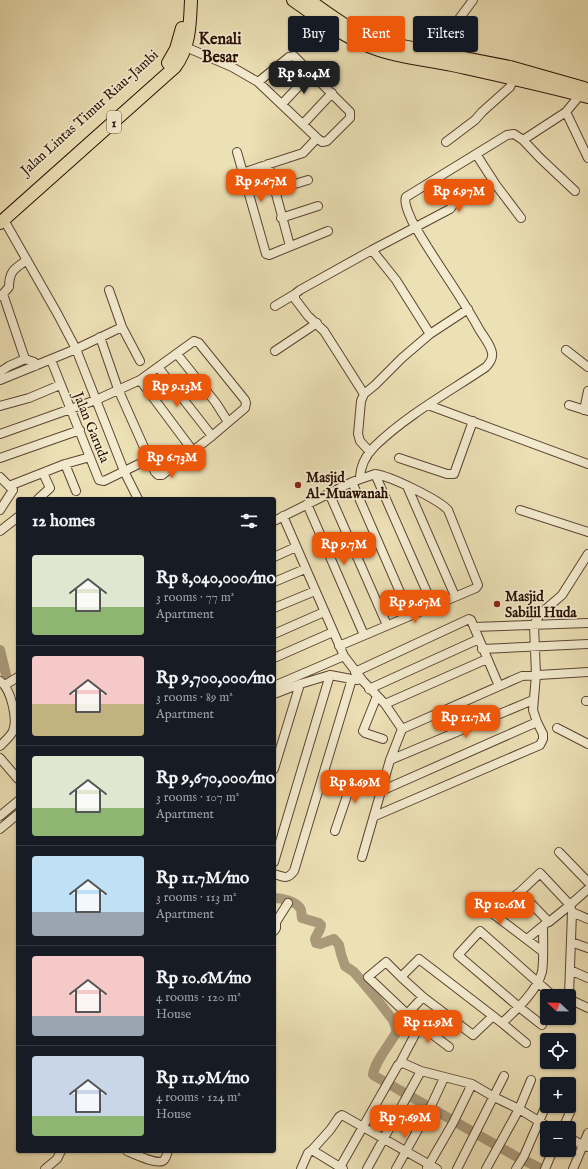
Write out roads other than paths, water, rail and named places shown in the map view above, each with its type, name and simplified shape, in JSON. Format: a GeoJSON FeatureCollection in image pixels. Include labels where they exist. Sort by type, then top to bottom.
{"type":"FeatureCollection","features":[{"type":"Feature","properties":{"kind":"highway","name":"Jalan Lintas Timur Riau-Jambi"},"geometry":{"type":"LineString","coordinates":[[1,219],[101,129],[171,72],[179,62],[182,45],[184,0]]}},
{"type":"Feature","properties":{"kind":"highway","name":"Jalan Lintas Timur Riau-Jambi"},"geometry":{"type":"LineString","coordinates":[[182,45],[190,29],[192,0]]}},
{"type":"Feature","properties":{"kind":"highway"},"geometry":{"type":"LineString","coordinates":[[294,0],[328,25],[362,44],[379,50],[402,56],[510,67],[585,94]]}},
{"type":"Feature","properties":{"kind":"highway"},"geometry":{"type":"LineString","coordinates":[[308,0],[358,34],[514,78],[585,94]]}},
{"type":"Feature","properties":{"kind":"street"},"geometry":{"type":"LineString","coordinates":[[443,59],[456,23],[473,0]]}},
{"type":"Feature","properties":{"kind":"street"},"geometry":{"type":"LineString","coordinates":[[182,45],[232,67],[258,82],[322,142],[327,141],[350,118],[350,112],[296,57],[291,56],[258,82]]}},
{"type":"Feature","properties":{"kind":"street"},"geometry":{"type":"LineString","coordinates":[[282,104],[311,73]]}},
{"type":"Feature","properties":{"kind":"street"},"geometry":{"type":"LineString","coordinates":[[446,142],[475,120],[510,87],[514,78]]}},
{"type":"Feature","properties":{"kind":"street"},"geometry":{"type":"LineString","coordinates":[[303,124],[332,93]]}},
{"type":"Feature","properties":{"kind":"street"},"geometry":{"type":"LineString","coordinates":[[523,140],[566,112],[585,94]]}},
{"type":"Feature","properties":{"kind":"street"},"geometry":{"type":"LineString","coordinates":[[566,112],[588,158]]}},
{"type":"Feature","properties":{"kind":"street"},"geometry":{"type":"LineString","coordinates":[[410,615],[356,481],[361,468],[370,452],[375,447],[428,405],[486,367],[490,361],[492,353],[468,309],[415,227],[405,202],[405,198],[407,195],[510,134],[516,134],[523,140],[575,191]]}},
{"type":"Feature","properties":{"kind":"street"},"geometry":{"type":"LineString","coordinates":[[242,173],[303,153],[317,138]]}},
{"type":"Feature","properties":{"kind":"street"},"geometry":{"type":"LineString","coordinates":[[237,152],[264,252],[269,255],[328,231]]}},
{"type":"Feature","properties":{"kind":"street"},"geometry":{"type":"LineString","coordinates":[[476,154],[496,185],[522,218]]}},
{"type":"Feature","properties":{"kind":"street"},"geometry":{"type":"LineString","coordinates":[[268,164],[281,218],[290,246]]}},
{"type":"Feature","properties":{"kind":"street"},"geometry":{"type":"LineString","coordinates":[[275,306],[300,290],[372,250],[450,209],[453,205],[439,177]]}},
{"type":"Feature","properties":{"kind":"street"},"geometry":{"type":"LineString","coordinates":[[275,190],[308,180]]}},
{"type":"Feature","properties":{"kind":"street"},"geometry":{"type":"LineString","coordinates":[[281,218],[318,206]]}},
{"type":"Feature","properties":{"kind":"street"},"geometry":{"type":"LineString","coordinates":[[1,219],[27,260],[76,349],[124,471],[137,497]]}},
{"type":"Feature","properties":{"kind":"street"},"geometry":{"type":"LineString","coordinates":[[372,250],[400,286],[430,334]]}},
{"type":"Feature","properties":{"kind":"street"},"geometry":{"type":"LineString","coordinates":[[24,359],[2,295],[10,287],[9,280],[12,271],[27,260]]}},
{"type":"Feature","properties":{"kind":"street"},"geometry":{"type":"LineString","coordinates":[[109,290],[122,327],[140,361]]}},
{"type":"Feature","properties":{"kind":"street"},"geometry":{"type":"LineString","coordinates":[[295,294],[295,299],[308,316],[324,331],[364,394]]}},
{"type":"Feature","properties":{"kind":"street"},"geometry":{"type":"LineString","coordinates":[[370,452],[360,441],[358,434],[361,401],[364,394],[430,334],[468,309]]}},
{"type":"Feature","properties":{"kind":"street"},"geometry":{"type":"LineString","coordinates":[[275,351],[317,323]]}},
{"type":"Feature","properties":{"kind":"street"},"geometry":{"type":"LineString","coordinates":[[0,380],[51,360],[122,327]]}},
{"type":"Feature","properties":{"kind":"street"},"geometry":{"type":"LineString","coordinates":[[0,434],[96,400],[118,389],[140,380],[192,342],[197,342],[245,400],[246,405],[244,410],[160,476],[156,474],[118,389],[100,337]]}},
{"type":"Feature","properties":{"kind":"street"},"geometry":{"type":"LineString","coordinates":[[566,350],[588,367]]}},
{"type":"Feature","properties":{"kind":"street"},"geometry":{"type":"LineString","coordinates":[[177,354],[216,403],[228,422]]}},
{"type":"Feature","properties":{"kind":"street"},"geometry":{"type":"LineString","coordinates":[[0,372],[24,359],[34,362],[35,366]]}},
{"type":"Feature","properties":{"kind":"street","name":"Jalan Garuda"},"geometry":{"type":"LineString","coordinates":[[51,360],[100,480],[104,481],[124,471]]}},
{"type":"Feature","properties":{"kind":"street"},"geometry":{"type":"LineString","coordinates":[[158,367],[212,436]]}},
{"type":"Feature","properties":{"kind":"street"},"geometry":{"type":"LineString","coordinates":[[140,380],[193,451]]}},
{"type":"Feature","properties":{"kind":"street"},"geometry":{"type":"LineString","coordinates":[[0,406],[29,398],[60,385]]}},
{"type":"Feature","properties":{"kind":"street"},"geometry":{"type":"LineString","coordinates":[[569,405],[586,410],[588,392]]}},
{"type":"Feature","properties":{"kind":"street"},"geometry":{"type":"LineString","coordinates":[[428,405],[588,464]]}},
{"type":"Feature","properties":{"kind":"street"},"geometry":{"type":"LineString","coordinates":[[399,458],[447,474],[454,474],[473,421]]}},
{"type":"Feature","properties":{"kind":"street"},"geometry":{"type":"LineString","coordinates":[[0,458],[80,430]]}},
{"type":"Feature","properties":{"kind":"street"},"geometry":{"type":"LineString","coordinates":[[9,486],[65,464],[90,457]]}},
{"type":"Feature","properties":{"kind":"street"},"geometry":{"type":"LineString","coordinates":[[124,471],[149,459]]}},
{"type":"Feature","properties":{"kind":"street"},"geometry":{"type":"LineString","coordinates":[[65,464],[76,491]]}},
{"type":"Feature","properties":{"kind":"street"},"geometry":{"type":"LineString","coordinates":[[40,497],[50,488],[43,473]]}},
{"type":"Feature","properties":{"kind":"street"},"geometry":{"type":"LineString","coordinates":[[375,474],[433,606]]}},
{"type":"Feature","properties":{"kind":"street"},"geometry":{"type":"LineString","coordinates":[[276,520],[306,504],[375,474],[407,486],[448,510],[478,585],[476,588],[339,646]]}},
{"type":"Feature","properties":{"kind":"street"},"geometry":{"type":"LineString","coordinates":[[0,477],[13,489],[0,510]]}},
{"type":"Feature","properties":{"kind":"street"},"geometry":{"type":"LineString","coordinates":[[407,486],[455,596]]}},
{"type":"Feature","properties":{"kind":"street"},"geometry":{"type":"LineString","coordinates":[[330,493],[387,626]]}},
{"type":"Feature","properties":{"kind":"street"},"geometry":{"type":"LineString","coordinates":[[306,504],[364,635]]}},
{"type":"Feature","properties":{"kind":"street"},"geometry":{"type":"LineString","coordinates":[[520,510],[588,532]]}},
{"type":"Feature","properties":{"kind":"street"},"geometry":{"type":"LineString","coordinates":[[276,874],[286,877],[290,876],[294,871],[354,676],[339,646],[283,516]]}},
{"type":"Feature","properties":{"kind":"street"},"geometry":{"type":"LineString","coordinates":[[0,531],[16,519]]}},
{"type":"Feature","properties":{"kind":"street"},"geometry":{"type":"LineString","coordinates":[[276,556],[296,547]]}},
{"type":"Feature","properties":{"kind":"street"},"geometry":{"type":"LineString","coordinates":[[375,816],[541,744],[543,735],[533,710],[536,675],[533,630],[534,624],[540,614],[562,595],[588,554]]}},
{"type":"Feature","properties":{"kind":"street"},"geometry":{"type":"LineString","coordinates":[[276,581],[305,569]]}},
{"type":"Feature","properties":{"kind":"street"},"geometry":{"type":"LineString","coordinates":[[276,607],[315,591]]}},
{"type":"Feature","properties":{"kind":"street"},"geometry":{"type":"LineString","coordinates":[[276,633],[324,612]]}},
{"type":"Feature","properties":{"kind":"street"},"geometry":{"type":"LineString","coordinates":[[354,676],[468,619],[474,627],[482,649],[499,686]]}},
{"type":"Feature","properties":{"kind":"street"},"geometry":{"type":"LineString","coordinates":[[474,627],[588,623]]}},
{"type":"Feature","properties":{"kind":"street"},"geometry":{"type":"LineString","coordinates":[[276,657],[333,632]]}},
{"type":"Feature","properties":{"kind":"street"},"geometry":{"type":"LineString","coordinates":[[369,688],[479,639]]}},
{"type":"Feature","properties":{"kind":"street"},"geometry":{"type":"LineString","coordinates":[[482,649],[588,644]]}},
{"type":"Feature","properties":{"kind":"street"},"geometry":{"type":"LineString","coordinates":[[276,685],[344,656]]}},
{"type":"Feature","properties":{"kind":"street"},"geometry":{"type":"LineString","coordinates":[[385,704],[487,659]]}},
{"type":"Feature","properties":{"kind":"street"},"geometry":{"type":"LineString","coordinates":[[362,857],[390,760],[402,729],[522,676],[588,672]]}},
{"type":"Feature","properties":{"kind":"street"},"geometry":{"type":"LineString","coordinates":[[276,855],[330,674]]}},
{"type":"Feature","properties":{"kind":"street"},"geometry":{"type":"LineString","coordinates":[[276,693],[330,674],[354,676],[363,681],[385,704],[402,729]]}},
{"type":"Feature","properties":{"kind":"street"},"geometry":{"type":"LineString","coordinates":[[0,746],[13,732],[15,716],[10,696],[2,683],[16,678]]}},
{"type":"Feature","properties":{"kind":"street"},"geometry":{"type":"LineString","coordinates":[[276,762],[300,684]]}},
{"type":"Feature","properties":{"kind":"street"},"geometry":{"type":"LineString","coordinates":[[376,696],[363,731],[383,739]]}},
{"type":"Feature","properties":{"kind":"street"},"geometry":{"type":"LineString","coordinates":[[390,760],[534,700]]}},
{"type":"Feature","properties":{"kind":"street"},"geometry":{"type":"LineString","coordinates":[[335,831],[352,781],[381,791],[537,722]]}},
{"type":"Feature","properties":{"kind":"street"},"geometry":{"type":"LineString","coordinates":[[557,728],[588,744]]}},
{"type":"Feature","properties":{"kind":"street"},"geometry":{"type":"LineString","coordinates":[[0,758],[16,777]]}},
{"type":"Feature","properties":{"kind":"street"},"geometry":{"type":"LineString","coordinates":[[0,816],[16,804]]}},
{"type":"Feature","properties":{"kind":"street"},"geometry":{"type":"LineString","coordinates":[[0,829],[16,816]]}},
{"type":"Feature","properties":{"kind":"street"},"geometry":{"type":"LineString","coordinates":[[559,852],[588,882]]}},
{"type":"Feature","properties":{"kind":"street"},"geometry":{"type":"LineString","coordinates":[[542,951],[492,913],[520,892],[540,872],[571,908],[588,919]]}},
{"type":"Feature","properties":{"kind":"street"},"geometry":{"type":"LineString","coordinates":[[527,939],[546,924],[571,908],[588,889]]}},
{"type":"Feature","properties":{"kind":"street"},"geometry":{"type":"LineString","coordinates":[[502,1023],[519,1007],[538,983],[542,971],[542,951],[546,924],[520,892]]}},
{"type":"Feature","properties":{"kind":"street"},"geometry":{"type":"LineString","coordinates":[[276,921],[288,903]]}},
{"type":"Feature","properties":{"kind":"street"},"geometry":{"type":"LineString","coordinates":[[569,989],[571,908]]}},
{"type":"Feature","properties":{"kind":"street"},"geometry":{"type":"LineString","coordinates":[[540,1023],[458,955],[480,931],[545,989]]}},
{"type":"Feature","properties":{"kind":"street"},"geometry":{"type":"LineString","coordinates":[[571,942],[588,948]]}},
{"type":"Feature","properties":{"kind":"street"},"geometry":{"type":"LineString","coordinates":[[401,977],[419,959],[526,1043]]}},
{"type":"Feature","properties":{"kind":"street"},"geometry":{"type":"LineString","coordinates":[[449,1047],[407,1014],[368,977],[386,962],[424,997],[473,1035],[493,1016]]}},
{"type":"Feature","properties":{"kind":"street"},"geometry":{"type":"LineString","coordinates":[[570,970],[588,978]]}},
{"type":"Feature","properties":{"kind":"street"},"geometry":{"type":"LineString","coordinates":[[407,1014],[424,997]]}},
{"type":"Feature","properties":{"kind":"street"},"geometry":{"type":"LineString","coordinates":[[576,1002],[588,1008]]}},
{"type":"Feature","properties":{"kind":"street"},"geometry":{"type":"LineString","coordinates":[[312,1150],[341,1168],[386,1083],[400,1063],[420,1025]]}},
{"type":"Feature","properties":{"kind":"street"},"geometry":{"type":"LineString","coordinates":[[400,1063],[444,1078],[472,1084],[494,1098],[519,1109],[538,1121]]}},
{"type":"Feature","properties":{"kind":"street"},"geometry":{"type":"LineString","coordinates":[[367,1169],[421,1071]]}},
{"type":"Feature","properties":{"kind":"street"},"geometry":{"type":"LineString","coordinates":[[457,1169],[504,1076]]}},
{"type":"Feature","properties":{"kind":"street"},"geometry":{"type":"LineString","coordinates":[[396,1169],[430,1109],[444,1078]]}},
{"type":"Feature","properties":{"kind":"street"},"geometry":{"type":"LineString","coordinates":[[486,1169],[519,1109],[531,1080]]}},
{"type":"Feature","properties":{"kind":"street"},"geometry":{"type":"LineString","coordinates":[[302,1169],[308,1153],[342,1115],[363,1126],[431,1168],[472,1084]]}},
{"type":"Feature","properties":{"kind":"street"},"geometry":{"type":"LineString","coordinates":[[520,1162],[542,1113]]}},
{"type":"Feature","properties":{"kind":"street"},"geometry":{"type":"LineString","coordinates":[[573,1169],[586,1147],[588,1133]]}},
{"type":"Feature","properties":{"kind":"street"},"geometry":{"type":"LineString","coordinates":[[576,1142],[586,1147]]}},
{"type":"Feature","properties":{"kind":"street"},"geometry":{"type":"LineString","coordinates":[[45,1169],[57,1159],[60,1153]]}},
{"type":"Feature","properties":{"kind":"street"},"geometry":{"type":"LineString","coordinates":[[132,1153],[161,1162],[165,1159],[167,1153]]}},
{"type":"Feature","properties":{"kind":"street"},"geometry":{"type":"LineString","coordinates":[[546,1168],[550,1157]]}},
{"type":"Feature","properties":{"kind":"waterway"},"geometry":{"type":"LineString","coordinates":[[0,650],[7,679]]}},
{"type":"Feature","properties":{"kind":"waterway"},"geometry":{"type":"LineString","coordinates":[[276,898],[295,903],[301,909],[302,918],[321,925],[315,939],[316,943],[320,944],[334,939],[339,945],[345,966],[354,972],[393,1020],[397,1031],[376,1064],[373,1075],[517,1157],[542,1169]]}},
{"type":"Feature","properties":{"kind":"place","name":"Masjid Al-Muawanah"},"geometry":{"type":"Point","coordinates":[298,485]}},
{"type":"Feature","properties":{"kind":"place","name":"Masjid Sabilil Huda"},"geometry":{"type":"Point","coordinates":[497,604]}},
{"type":"Feature","properties":{"kind":"district","name":"Kenali Besar"},"geometry":{"type":"Point","coordinates":[220,47]}}]}
